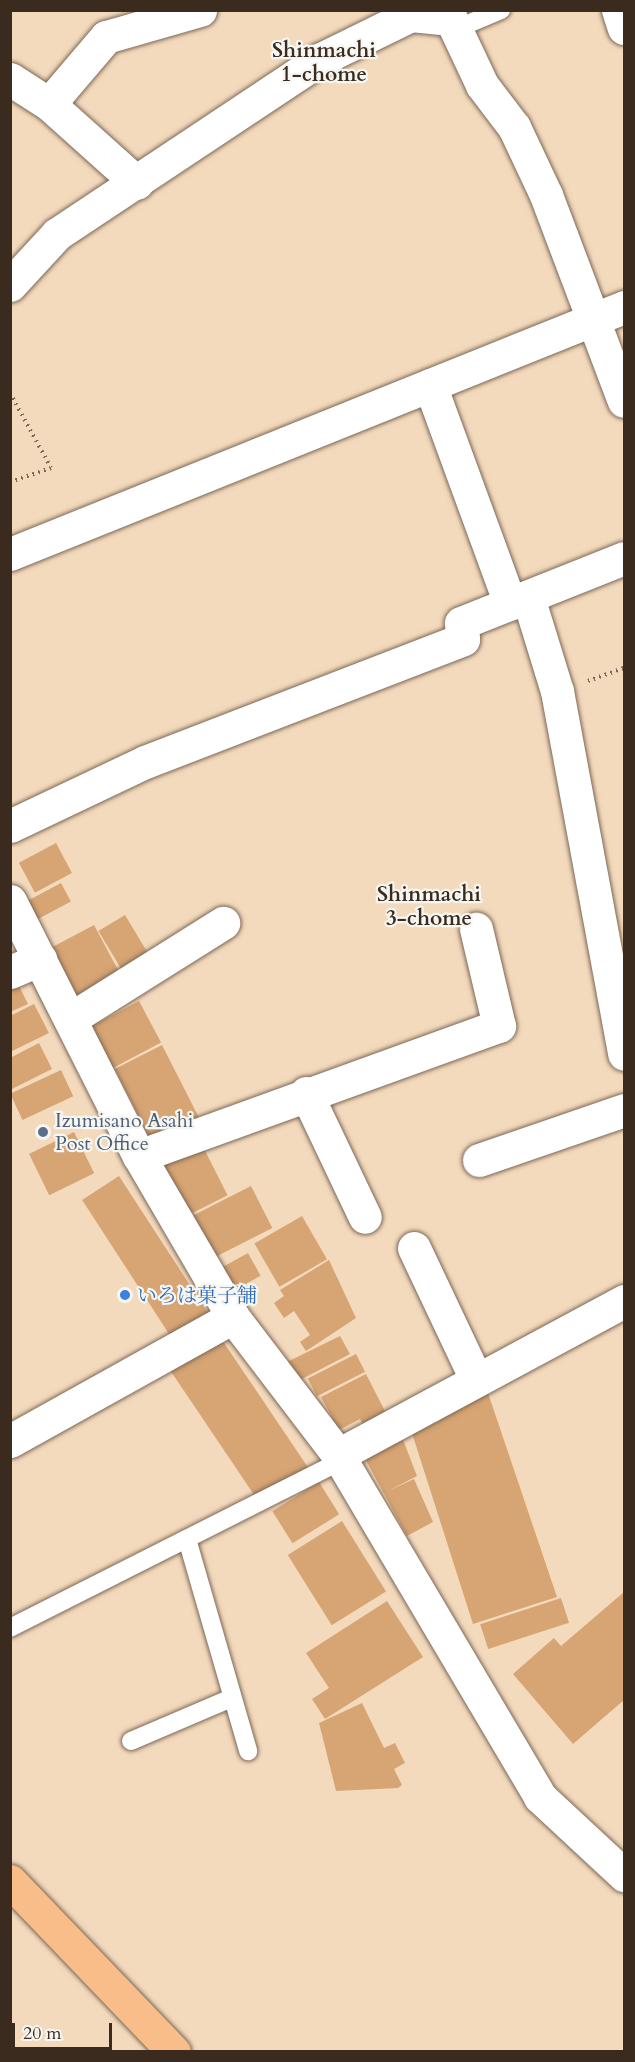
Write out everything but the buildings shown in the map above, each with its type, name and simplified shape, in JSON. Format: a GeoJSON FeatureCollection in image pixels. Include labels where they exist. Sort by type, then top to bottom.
{"type":"FeatureCollection","features":[{"type":"Feature","properties":{"kind":"main road"},"geometry":{"type":"LineString","coordinates":[[10,1881],[174,2052]]}},
{"type":"Feature","properties":{"kind":"street"},"geometry":{"type":"LineString","coordinates":[[49,104],[106,37],[200,10]]}},
{"type":"Feature","properties":{"kind":"street"},"geometry":{"type":"LineString","coordinates":[[618,10],[624,28]]}},
{"type":"Feature","properties":{"kind":"street"},"geometry":{"type":"LineString","coordinates":[[10,285],[57,234],[319,60],[411,15],[451,19],[482,86],[514,127],[542,186],[591,320],[624,401]]}},
{"type":"Feature","properties":{"kind":"street"},"geometry":{"type":"LineString","coordinates":[[10,79],[49,104],[137,183]]}},
{"type":"Feature","properties":{"kind":"street"},"geometry":{"type":"LineString","coordinates":[[10,554],[624,307]]}},
{"type":"Feature","properties":{"kind":"street"},"geometry":{"type":"LineString","coordinates":[[430,385],[557,692],[624,1054]]}},
{"type":"Feature","properties":{"kind":"street"},"geometry":{"type":"LineString","coordinates":[[10,826],[145,762],[463,639],[461,623],[624,558]]}},
{"type":"Feature","properties":{"kind":"street"},"geometry":{"type":"LineString","coordinates":[[10,901],[139,1156],[233,1317],[340,1458],[540,1797],[624,1875]]}},
{"type":"Feature","properties":{"kind":"street"},"geometry":{"type":"LineString","coordinates":[[70,1019],[223,923]]}},
{"type":"Feature","properties":{"kind":"street"},"geometry":{"type":"LineString","coordinates":[[139,1156],[306,1093],[499,1026],[476,929]]}},
{"type":"Feature","properties":{"kind":"street"},"geometry":{"type":"LineString","coordinates":[[10,972],[40,959]]}},
{"type":"Feature","properties":{"kind":"street"},"geometry":{"type":"LineString","coordinates":[[306,1093],[365,1217]]}},
{"type":"Feature","properties":{"kind":"street"},"geometry":{"type":"LineString","coordinates":[[479,1160],[624,1110]]}},
{"type":"Feature","properties":{"kind":"street"},"geometry":{"type":"LineString","coordinates":[[414,1248],[475,1377]]}},
{"type":"Feature","properties":{"kind":"street"},"geometry":{"type":"LineString","coordinates":[[340,1458],[475,1377],[589,1324],[624,1301]]}},
{"type":"Feature","properties":{"kind":"street"},"geometry":{"type":"LineString","coordinates":[[10,1441],[233,1317]]}},
{"type":"Feature","properties":{"kind":"lane"},"geometry":{"type":"LineString","coordinates":[[456,29],[501,10]]}},
{"type":"Feature","properties":{"kind":"lane"},"geometry":{"type":"LineString","coordinates":[[10,1628],[187,1539],[340,1458]]}},
{"type":"Feature","properties":{"kind":"lane"},"geometry":{"type":"LineString","coordinates":[[187,1539],[248,1751]]}},
{"type":"Feature","properties":{"kind":"lane"},"geometry":{"type":"LineString","coordinates":[[130,1741],[232,1698]]}},
{"type":"Feature","properties":{"kind":"path"},"geometry":{"type":"LineString","coordinates":[[10,393],[51,468],[10,482]]}},
{"type":"Feature","properties":{"kind":"place","name":"Izumisano Asahi Post Office"},"geometry":{"type":"Point","coordinates":[43,1132]}},
{"type":"Feature","properties":{"kind":"place","name":"いろは菓子舗"},"geometry":{"type":"Point","coordinates":[125,1295]}},
{"type":"Feature","properties":{"kind":"district","name":"Shinmachi 1-chome"},"geometry":{"type":"Point","coordinates":[324,63]}},
{"type":"Feature","properties":{"kind":"district","name":"Shinmachi 3-chome"},"geometry":{"type":"Point","coordinates":[429,907]}}]}
